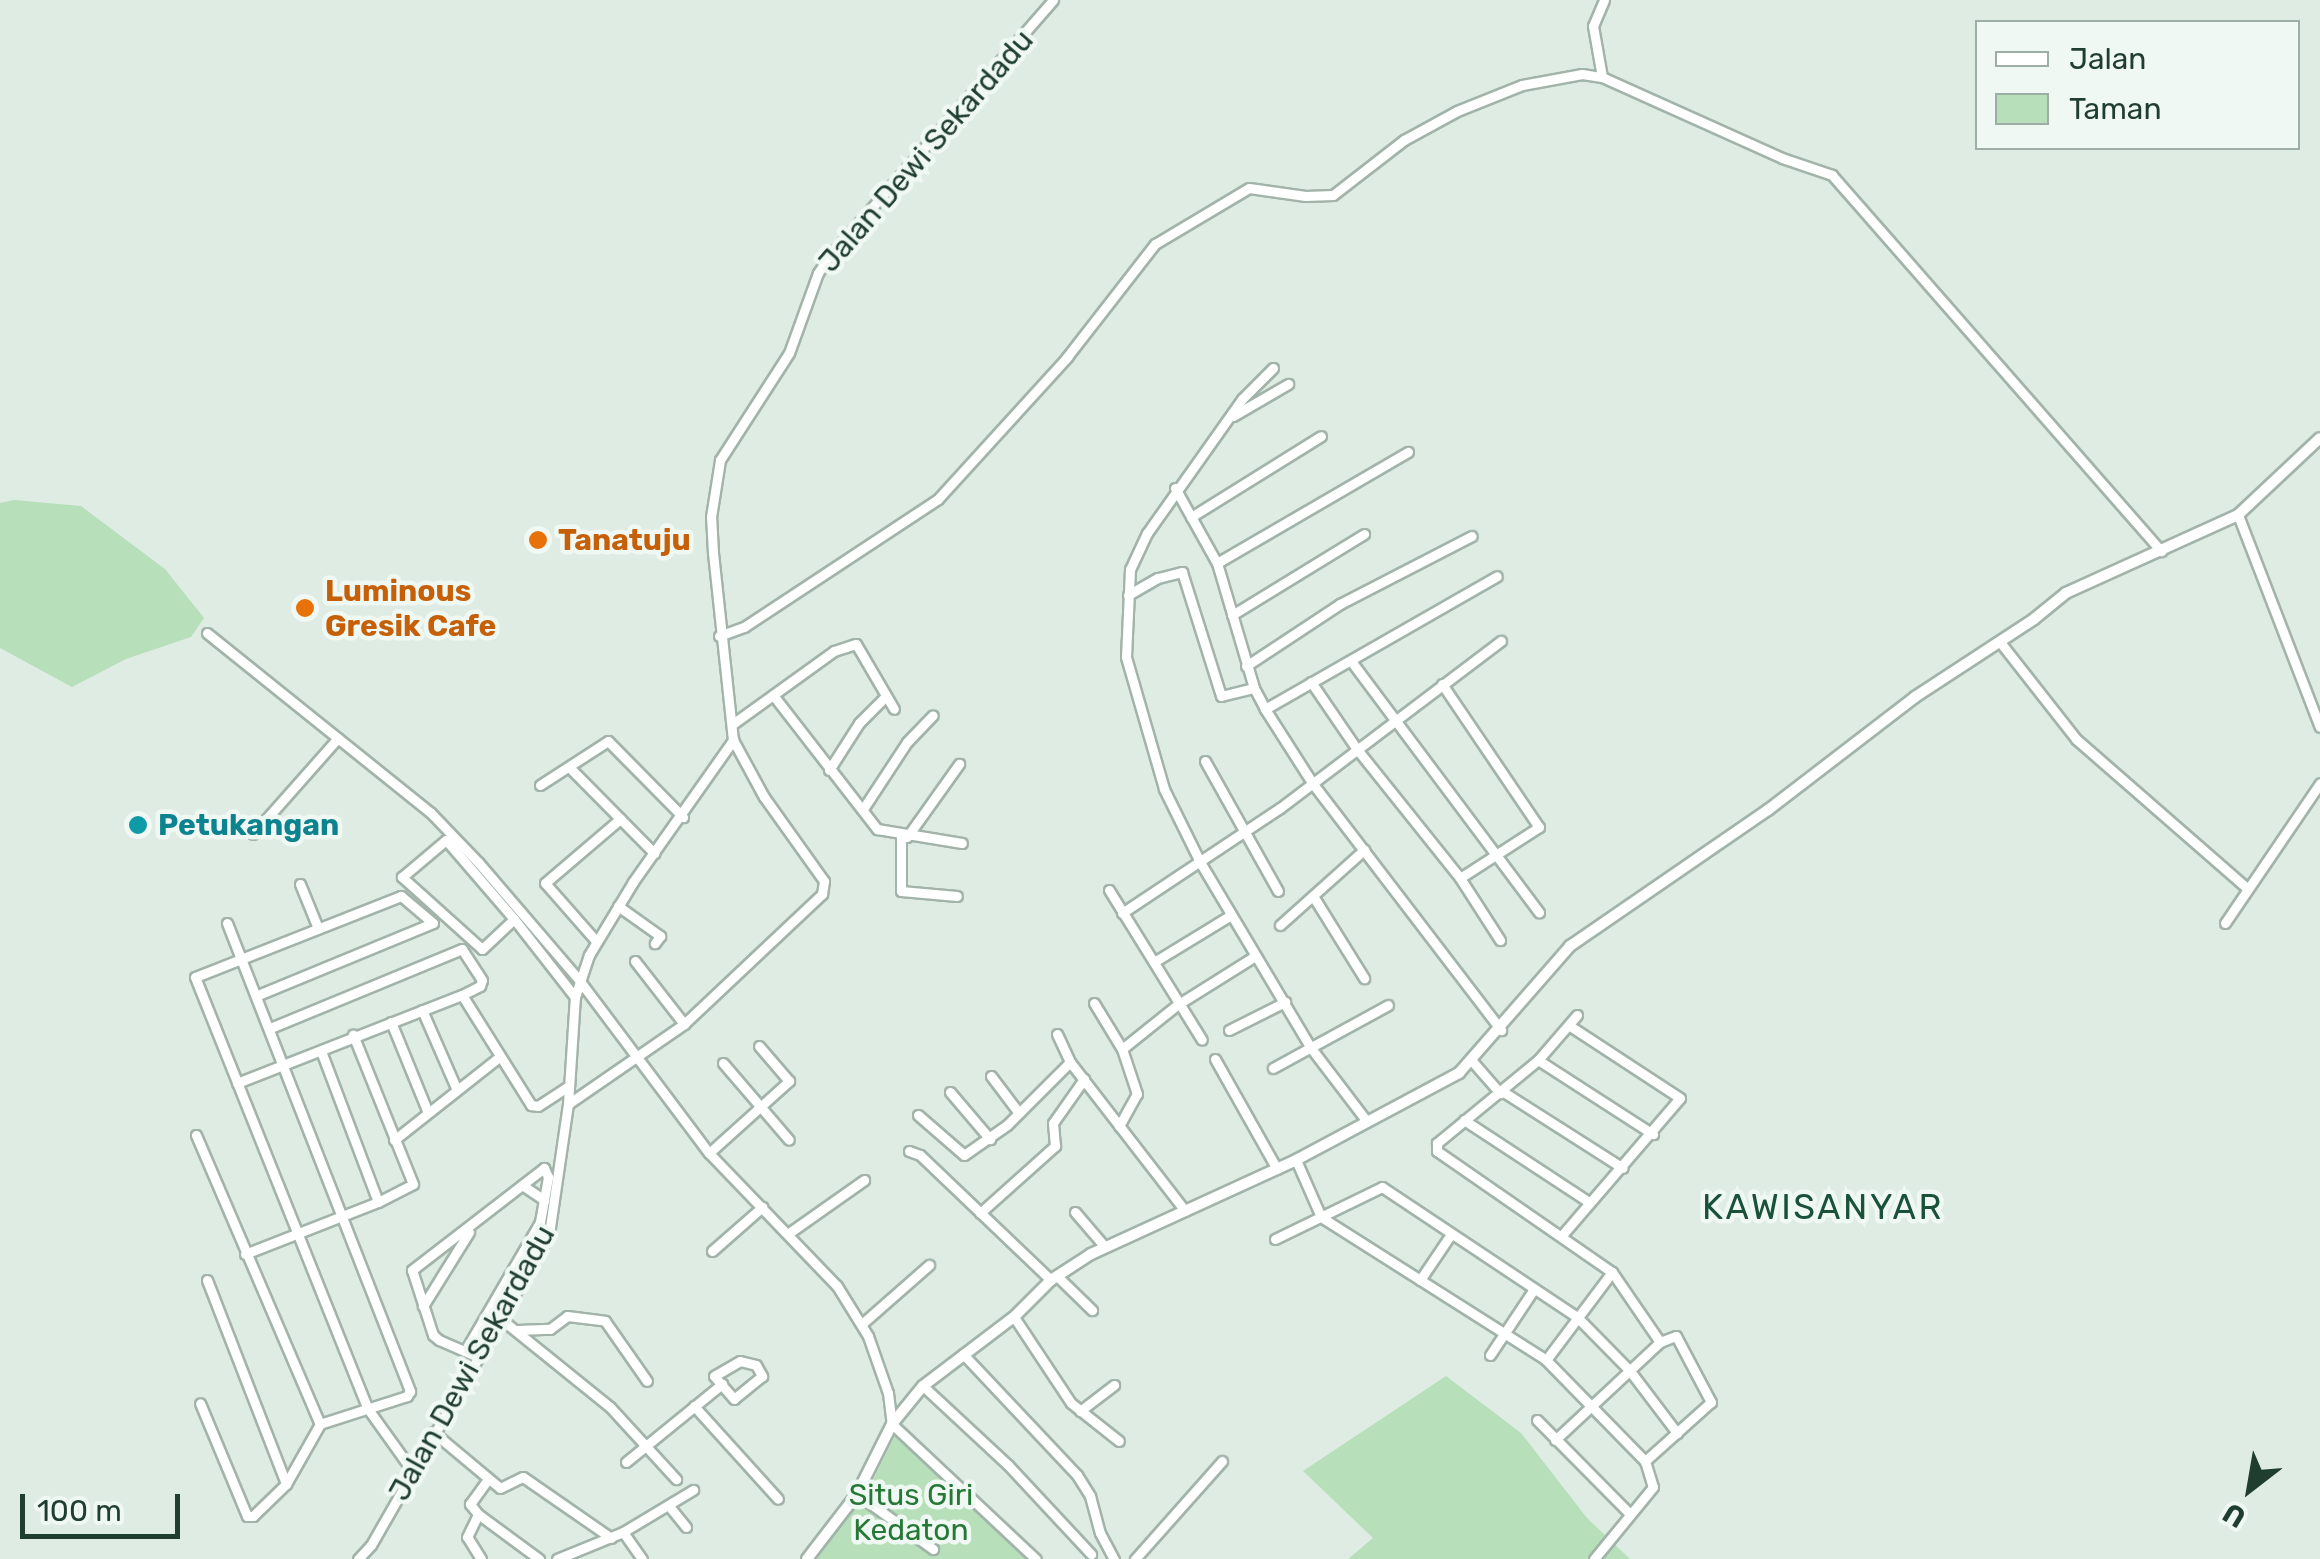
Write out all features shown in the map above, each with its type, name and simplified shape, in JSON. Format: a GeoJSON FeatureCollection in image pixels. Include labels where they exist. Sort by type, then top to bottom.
{"type":"FeatureCollection","features":[{"type":"Feature","properties":{"kind":"street","name":"Jalan Dewi Sekardadu"},"geometry":{"type":"LineString","coordinates":[[358,1559],[372,1545],[432,1432],[550,1234],[568,1104],[576,997],[596,941],[733,740],[734,723],[718,636],[711,517],[720,460],[789,353],[818,273],[1053,0]]}},
{"type":"Feature","properties":{"kind":"street"},"geometry":{"type":"LineString","coordinates":[[1602,77],[1593,26],[1604,0]]}},
{"type":"Feature","properties":{"kind":"street"},"geometry":{"type":"LineString","coordinates":[[718,636],[744,627],[938,498],[1067,357],[1155,244],[1249,188],[1320,198],[1332,195],[1404,140],[1522,85],[1582,74],[1602,77],[1782,158],[1832,175],[2161,551]]}},
{"type":"Feature","properties":{"kind":"street"},"geometry":{"type":"LineString","coordinates":[[1273,368],[1242,399],[1233,416],[1175,488],[1135,556],[1128,595],[1126,658],[1164,789],[1200,862],[1311,1048],[1364,1119]]}},
{"type":"Feature","properties":{"kind":"street"},"geometry":{"type":"LineString","coordinates":[[1233,416],[1288,384]]}},
{"type":"Feature","properties":{"kind":"street"},"geometry":{"type":"LineString","coordinates":[[1191,517],[1321,436]]}},
{"type":"Feature","properties":{"kind":"street"},"geometry":{"type":"LineString","coordinates":[[807,1559],[857,1494],[892,1424],[923,1386],[1014,1318],[1054,1278],[1105,1247],[1296,1160],[1364,1119],[1460,1073],[1570,946],[1768,810],[1915,697],[2066,593],[2238,515],[2320,438]]}},
{"type":"Feature","properties":{"kind":"street"},"geometry":{"type":"LineString","coordinates":[[1217,563],[1408,452]]}},
{"type":"Feature","properties":{"kind":"street"},"geometry":{"type":"LineString","coordinates":[[1175,488],[1217,563],[1246,666],[1265,709],[1313,784],[1501,1030]]}},
{"type":"Feature","properties":{"kind":"street"},"geometry":{"type":"LineString","coordinates":[[2238,515],[2320,727]]}},
{"type":"Feature","properties":{"kind":"street"},"geometry":{"type":"LineString","coordinates":[[1232,614],[1364,534]]}},
{"type":"Feature","properties":{"kind":"street"},"geometry":{"type":"LineString","coordinates":[[1246,666],[1340,604],[1472,536]]}},
{"type":"Feature","properties":{"kind":"street"},"geometry":{"type":"LineString","coordinates":[[1128,595],[1158,578],[1182,572],[1221,696],[1254,688]]}},
{"type":"Feature","properties":{"kind":"street"},"geometry":{"type":"LineString","coordinates":[[1265,709],[1498,576]]}},
{"type":"Feature","properties":{"kind":"street"},"geometry":{"type":"LineString","coordinates":[[207,632],[443,824],[579,980],[708,1153],[790,1233],[863,1323],[888,1393],[892,1424],[1036,1559]]}},
{"type":"Feature","properties":{"kind":"street"},"geometry":{"type":"LineString","coordinates":[[1122,913],[1313,784],[1394,718],[1501,641]]}},
{"type":"Feature","properties":{"kind":"street"},"geometry":{"type":"LineString","coordinates":[[2000,642],[2076,738],[2248,890]]}},
{"type":"Feature","properties":{"kind":"street"},"geometry":{"type":"LineString","coordinates":[[734,723],[834,651],[856,644],[894,709]]}},
{"type":"Feature","properties":{"kind":"street"},"geometry":{"type":"LineString","coordinates":[[1351,661],[1540,912]]}},
{"type":"Feature","properties":{"kind":"street"},"geometry":{"type":"LineString","coordinates":[[1311,682],[1356,748],[1460,878],[1500,940]]}},
{"type":"Feature","properties":{"kind":"street"},"geometry":{"type":"LineString","coordinates":[[1442,684],[1538,824],[1537,832],[1460,878]]}},
{"type":"Feature","properties":{"kind":"street"},"geometry":{"type":"LineString","coordinates":[[773,695],[877,829],[962,842]]}},
{"type":"Feature","properties":{"kind":"street"},"geometry":{"type":"LineString","coordinates":[[829,770],[859,723],[886,696]]}},
{"type":"Feature","properties":{"kind":"street"},"geometry":{"type":"LineString","coordinates":[[862,809],[906,742],[933,716]]}},
{"type":"Feature","properties":{"kind":"street"},"geometry":{"type":"LineString","coordinates":[[252,834],[338,738]]}},
{"type":"Feature","properties":{"kind":"street"},"geometry":{"type":"LineString","coordinates":[[568,1104],[640,1058],[684,1024],[792,927],[822,894],[824,882],[764,797],[733,740]]}},
{"type":"Feature","properties":{"kind":"street"},"geometry":{"type":"LineString","coordinates":[[540,785],[604,742],[611,742],[683,817]]}},
{"type":"Feature","properties":{"kind":"street"},"geometry":{"type":"LineString","coordinates":[[1205,761],[1278,891]]}},
{"type":"Feature","properties":{"kind":"street"},"geometry":{"type":"LineString","coordinates":[[957,896],[902,891],[904,836],[959,764]]}},
{"type":"Feature","properties":{"kind":"street"},"geometry":{"type":"LineString","coordinates":[[570,768],[654,852]]}},
{"type":"Feature","properties":{"kind":"street"},"geometry":{"type":"LineString","coordinates":[[2225,923],[2320,783]]}},
{"type":"Feature","properties":{"kind":"street"},"geometry":{"type":"LineString","coordinates":[[596,941],[545,883],[620,819]]}},
{"type":"Feature","properties":{"kind":"street"},"geometry":{"type":"LineString","coordinates":[[514,919],[478,948],[402,874],[446,840],[514,919],[576,997]]}},
{"type":"Feature","properties":{"kind":"street"},"geometry":{"type":"LineString","coordinates":[[1280,925],[1364,850]]}},
{"type":"Feature","properties":{"kind":"street"},"geometry":{"type":"LineString","coordinates":[[300,884],[318,928]]}},
{"type":"Feature","properties":{"kind":"street"},"geometry":{"type":"LineString","coordinates":[[1109,890],[1202,1040]]}},
{"type":"Feature","properties":{"kind":"street"},"geometry":{"type":"LineString","coordinates":[[258,995],[433,924],[401,896],[195,976],[368,1409],[411,1470]]}},
{"type":"Feature","properties":{"kind":"street"},"geometry":{"type":"LineString","coordinates":[[1312,896],[1364,978]]}},
{"type":"Feature","properties":{"kind":"street"},"geometry":{"type":"LineString","coordinates":[[618,906],[660,936],[655,943]]}},
{"type":"Feature","properties":{"kind":"street"},"geometry":{"type":"LineString","coordinates":[[1154,962],[1231,915]]}},
{"type":"Feature","properties":{"kind":"street"},"geometry":{"type":"LineString","coordinates":[[200,1403],[247,1516],[253,1516],[286,1484],[320,1424],[406,1396],[410,1390],[227,923]]}},
{"type":"Feature","properties":{"kind":"street"},"geometry":{"type":"LineString","coordinates":[[237,1083],[322,1051],[353,1034],[462,995],[482,983],[462,949],[270,1028]]}},
{"type":"Feature","properties":{"kind":"street"},"geometry":{"type":"LineString","coordinates":[[1122,1049],[1177,1005],[1255,956]]}},
{"type":"Feature","properties":{"kind":"street"},"geometry":{"type":"LineString","coordinates":[[635,961],[684,1024]]}},
{"type":"Feature","properties":{"kind":"street"},"geometry":{"type":"LineString","coordinates":[[462,995],[498,1058],[534,1107],[569,1086]]}},
{"type":"Feature","properties":{"kind":"street"},"geometry":{"type":"LineString","coordinates":[[1229,1030],[1284,1002]]}},
{"type":"Feature","properties":{"kind":"street"},"geometry":{"type":"LineString","coordinates":[[1094,1003],[1122,1049],[1136,1094],[1119,1126]]}},
{"type":"Feature","properties":{"kind":"street"},"geometry":{"type":"LineString","coordinates":[[1272,1068],[1388,1004]]}},
{"type":"Feature","properties":{"kind":"street"},"geometry":{"type":"LineString","coordinates":[[422,1010],[458,1090]]}},
{"type":"Feature","properties":{"kind":"street"},"geometry":{"type":"LineString","coordinates":[[1577,1015],[1538,1060],[1438,1143],[1439,1154],[1563,1234],[1612,1272],[1660,1342]]}},
{"type":"Feature","properties":{"kind":"street"},"geometry":{"type":"LineString","coordinates":[[391,1022],[426,1110]]}},
{"type":"Feature","properties":{"kind":"street"},"geometry":{"type":"LineString","coordinates":[[1563,1234],[1652,1134],[1680,1096],[1570,1026]]}},
{"type":"Feature","properties":{"kind":"street"},"geometry":{"type":"LineString","coordinates":[[245,1254],[378,1202],[413,1184],[353,1034]]}},
{"type":"Feature","properties":{"kind":"street"},"geometry":{"type":"LineString","coordinates":[[1057,1034],[1070,1062],[1185,1212]]}},
{"type":"Feature","properties":{"kind":"street"},"geometry":{"type":"LineString","coordinates":[[708,1153],[789,1081],[758,1046]]}},
{"type":"Feature","properties":{"kind":"street"},"geometry":{"type":"LineString","coordinates":[[322,1051],[378,1202]]}},
{"type":"Feature","properties":{"kind":"street"},"geometry":{"type":"LineString","coordinates":[[394,1140],[426,1110],[498,1058]]}},
{"type":"Feature","properties":{"kind":"street"},"geometry":{"type":"LineString","coordinates":[[1215,1059],[1277,1169]]}},
{"type":"Feature","properties":{"kind":"street"},"geometry":{"type":"LineString","coordinates":[[1538,1060],[1652,1134]]}},
{"type":"Feature","properties":{"kind":"street"},"geometry":{"type":"LineString","coordinates":[[918,1114],[961,1155],[990,1139],[1070,1062]]}},
{"type":"Feature","properties":{"kind":"street"},"geometry":{"type":"LineString","coordinates":[[1472,1062],[1501,1092],[1623,1168]]}},
{"type":"Feature","properties":{"kind":"street"},"geometry":{"type":"LineString","coordinates":[[723,1064],[789,1140]]}},
{"type":"Feature","properties":{"kind":"street"},"geometry":{"type":"LineString","coordinates":[[990,1076],[1019,1114]]}},
{"type":"Feature","properties":{"kind":"street"},"geometry":{"type":"LineString","coordinates":[[980,1212],[1055,1146],[1053,1123],[1084,1079]]}},
{"type":"Feature","properties":{"kind":"street"},"geometry":{"type":"LineString","coordinates":[[950,1092],[990,1139]]}},
{"type":"Feature","properties":{"kind":"street"},"geometry":{"type":"LineString","coordinates":[[1464,1120],[1589,1202]]}},
{"type":"Feature","properties":{"kind":"street"},"geometry":{"type":"LineString","coordinates":[[196,1135],[320,1424]]}},
{"type":"Feature","properties":{"kind":"street"},"geometry":{"type":"LineString","coordinates":[[909,1151],[920,1155],[1092,1310]]}},
{"type":"Feature","properties":{"kind":"street"},"geometry":{"type":"LineString","coordinates":[[1296,1160],[1321,1217],[1546,1360],[1645,1461],[1653,1486],[1594,1559]]}},
{"type":"Feature","properties":{"kind":"street"},"geometry":{"type":"LineString","coordinates":[[465,1351],[527,1249],[544,1200],[546,1169],[412,1270],[436,1338],[478,1357]]}},
{"type":"Feature","properties":{"kind":"street"},"geometry":{"type":"LineString","coordinates":[[790,1233],[864,1180]]}},
{"type":"Feature","properties":{"kind":"street"},"geometry":{"type":"LineString","coordinates":[[522,1186],[544,1200]]}},
{"type":"Feature","properties":{"kind":"street"},"geometry":{"type":"LineString","coordinates":[[1275,1239],[1379,1187],[1577,1317],[1630,1370],[1677,1432]]}},
{"type":"Feature","properties":{"kind":"street"},"geometry":{"type":"LineString","coordinates":[[712,1251],[762,1207]]}},
{"type":"Feature","properties":{"kind":"street"},"geometry":{"type":"LineString","coordinates":[[1076,1212],[1105,1247]]}},
{"type":"Feature","properties":{"kind":"street"},"geometry":{"type":"LineString","coordinates":[[423,1306],[472,1226]]}},
{"type":"Feature","properties":{"kind":"street"},"geometry":{"type":"LineString","coordinates":[[1420,1280],[1451,1234]]}},
{"type":"Feature","properties":{"kind":"street"},"geometry":{"type":"LineString","coordinates":[[863,1323],[928,1265]]}},
{"type":"Feature","properties":{"kind":"street"},"geometry":{"type":"LineString","coordinates":[[1546,1360],[1612,1272]]}},
{"type":"Feature","properties":{"kind":"street"},"geometry":{"type":"LineString","coordinates":[[207,1280],[286,1484]]}},
{"type":"Feature","properties":{"kind":"street"},"geometry":{"type":"LineString","coordinates":[[1490,1355],[1534,1288]]}},
{"type":"Feature","properties":{"kind":"street"},"geometry":{"type":"LineString","coordinates":[[517,1330],[550,1330],[566,1316],[605,1321],[647,1381]]}},
{"type":"Feature","properties":{"kind":"street"},"geometry":{"type":"LineString","coordinates":[[1014,1318],[1080,1411],[1119,1440]]}},
{"type":"Feature","properties":{"kind":"street"},"geometry":{"type":"LineString","coordinates":[[501,1319],[610,1407],[676,1479]]}},
{"type":"Feature","properties":{"kind":"street"},"geometry":{"type":"LineString","coordinates":[[1555,1440],[1672,1335],[1678,1338],[1711,1400],[1645,1461]]}},
{"type":"Feature","properties":{"kind":"street"},"geometry":{"type":"LineString","coordinates":[[963,1354],[1077,1475],[1090,1496],[1100,1533],[1114,1559]]}},
{"type":"Feature","properties":{"kind":"street"},"geometry":{"type":"LineString","coordinates":[[740,1362],[756,1365],[762,1376],[734,1399],[722,1384],[714,1376],[740,1362]]}},
{"type":"Feature","properties":{"kind":"street"},"geometry":{"type":"LineString","coordinates":[[626,1462],[722,1384]]}},
{"type":"Feature","properties":{"kind":"street"},"geometry":{"type":"LineString","coordinates":[[1080,1411],[1114,1385]]}},
{"type":"Feature","properties":{"kind":"street"},"geometry":{"type":"LineString","coordinates":[[923,1386],[1008,1464],[1091,1554]]}},
{"type":"Feature","properties":{"kind":"street"},"geometry":{"type":"LineString","coordinates":[[694,1406],[778,1498]]}},
{"type":"Feature","properties":{"kind":"street"},"geometry":{"type":"LineString","coordinates":[[1537,1420],[1630,1514]]}},
{"type":"Feature","properties":{"kind":"street"},"geometry":{"type":"LineString","coordinates":[[432,1432],[502,1489],[523,1477],[610,1538]]}},
{"type":"Feature","properties":{"kind":"street"},"geometry":{"type":"LineString","coordinates":[[1136,1559],[1222,1461]]}},
{"type":"Feature","properties":{"kind":"street"},"geometry":{"type":"LineString","coordinates":[[488,1479],[470,1504],[539,1559]]}},
{"type":"Feature","properties":{"kind":"street"},"geometry":{"type":"LineString","coordinates":[[557,1559],[623,1532],[693,1490]]}},
{"type":"Feature","properties":{"kind":"street"},"geometry":{"type":"LineString","coordinates":[[857,1494],[932,1548]]}},
{"type":"Feature","properties":{"kind":"street"},"geometry":{"type":"LineString","coordinates":[[669,1506],[686,1527]]}},
{"type":"Feature","properties":{"kind":"street"},"geometry":{"type":"LineString","coordinates":[[478,1514],[467,1537],[481,1559]]}},
{"type":"Feature","properties":{"kind":"street"},"geometry":{"type":"LineString","coordinates":[[623,1532],[642,1559]]}},
{"type":"Feature","properties":{"kind":"green space"},"geometry":{"type":"Polygon","coordinates":[[[14,500],[81,506],[165,569],[204,618],[191,637],[126,659],[72,687],[0,648],[0,503],[14,500]]]}},
{"type":"Feature","properties":{"kind":"green space"},"geometry":{"type":"Polygon","coordinates":[[[1446,1376],[1521,1433],[1587,1518],[1630,1559],[1348,1559],[1373,1538],[1303,1471],[1446,1376]]]}},
{"type":"Feature","properties":{"kind":"green space","name":"Situs Giri Kedaton"},"geometry":{"type":"Polygon","coordinates":[[[896,1434],[1035,1559],[812,1559],[864,1498],[896,1434]]]}},
{"type":"Feature","properties":{"kind":"place","name":"Tanatuju"},"geometry":{"type":"Point","coordinates":[538,540]}},
{"type":"Feature","properties":{"kind":"place","name":"Luminous Gresik Cafe"},"geometry":{"type":"Point","coordinates":[305,608]}},
{"type":"Feature","properties":{"kind":"place","name":"Petukangan"},"geometry":{"type":"Point","coordinates":[138,825]}},
{"type":"Feature","properties":{"kind":"district","name":"KAWISANYAR"},"geometry":{"type":"Point","coordinates":[1823,1207]}}]}
